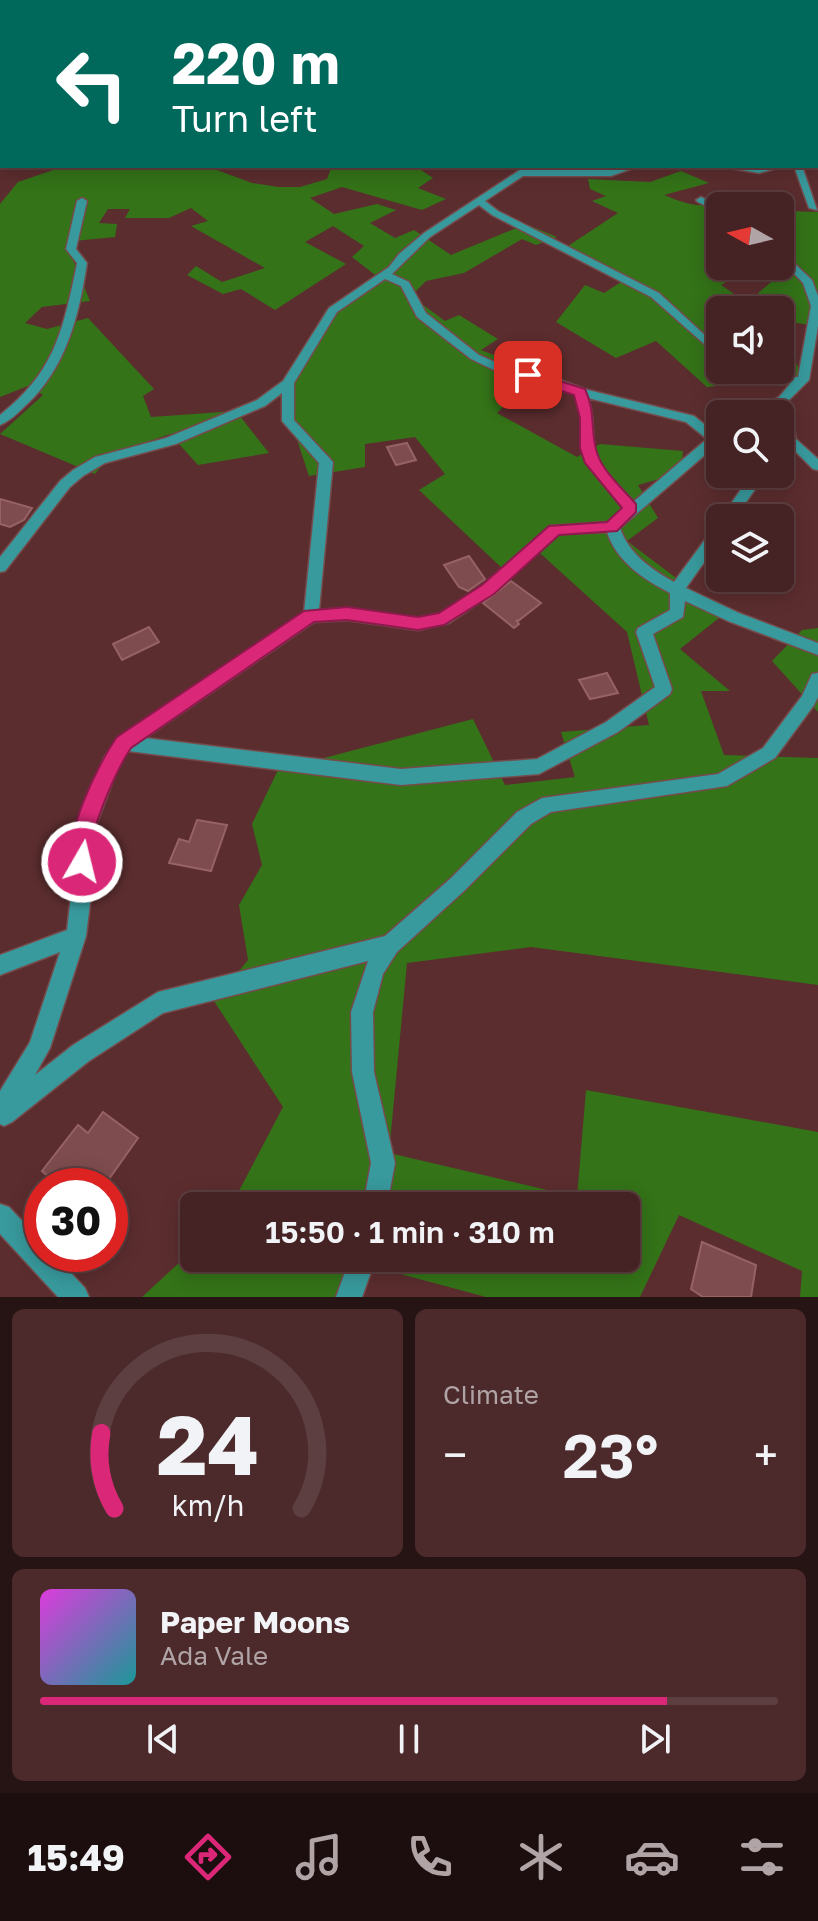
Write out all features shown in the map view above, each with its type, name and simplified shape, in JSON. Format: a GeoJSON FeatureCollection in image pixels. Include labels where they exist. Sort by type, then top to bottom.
{"type":"FeatureCollection","features":[{"type":"Feature","properties":{"kind":"street"},"geometry":{"type":"LineString","coordinates":[[0,567],[65,484],[78,473],[100,460],[204,429],[261,403],[288,383],[333,310],[385,275],[427,235],[527,170],[611,173],[628,168]]}},
{"type":"Feature","properties":{"kind":"street"},"geometry":{"type":"LineString","coordinates":[[740,168],[770,168]]}},
{"type":"Feature","properties":{"kind":"street"},"geometry":{"type":"LineString","coordinates":[[799,168],[814,208]]}},
{"type":"Feature","properties":{"kind":"street"},"geometry":{"type":"LineString","coordinates":[[701,200],[706,203]]}},
{"type":"Feature","properties":{"kind":"street"},"geometry":{"type":"LineString","coordinates":[[0,421],[21,404],[55,361],[80,282],[82,263],[71,249],[82,201]]}},
{"type":"Feature","properties":{"kind":"street"},"geometry":{"type":"LineString","coordinates":[[480,201],[495,213],[655,295],[706,342]]}},
{"type":"Feature","properties":{"kind":"street"},"geometry":{"type":"LineString","coordinates":[[783,400],[803,380],[816,306],[808,282],[794,268]]}},
{"type":"Feature","properties":{"kind":"street"},"geometry":{"type":"LineString","coordinates":[[385,275],[405,284],[421,315],[475,357],[498,368],[546,379],[580,392],[690,419],[706,429]]}},
{"type":"Feature","properties":{"kind":"street"},"geometry":{"type":"LineString","coordinates":[[794,381],[799,381]]}},
{"type":"Feature","properties":{"kind":"street"},"geometry":{"type":"LineString","coordinates":[[288,383],[288,421],[326,462],[311,616]]}},
{"type":"Feature","properties":{"kind":"street"},"geometry":{"type":"LineString","coordinates":[[580,392],[588,418],[588,448],[593,463],[631,508]]}},
{"type":"Feature","properties":{"kind":"street"},"geometry":{"type":"LineString","coordinates":[[794,444],[818,466]]}},
{"type":"Feature","properties":{"kind":"street"},"geometry":{"type":"LineString","coordinates":[[706,445],[631,508],[612,527],[611,538],[622,554],[677,590],[706,605],[818,649]]}},
{"type":"Feature","properties":{"kind":"street"},"geometry":{"type":"LineString","coordinates":[[0,1115],[39,1048],[76,936],[82,887],[82,838],[113,758],[124,743],[311,616],[347,614],[418,624],[444,619],[488,589],[555,529],[612,527]]}},
{"type":"Feature","properties":{"kind":"street"},"geometry":{"type":"LineString","coordinates":[[124,743],[401,777],[539,766],[612,727],[664,689],[644,632],[678,613],[677,590],[706,549]]}},
{"type":"Feature","properties":{"kind":"street"},"geometry":{"type":"LineString","coordinates":[[378,1192],[383,1163],[363,1072],[362,1012],[374,970],[390,945],[457,885],[524,818],[548,804],[721,781],[769,753],[808,700],[818,679]]}},
{"type":"Feature","properties":{"kind":"street"},"geometry":{"type":"LineString","coordinates":[[0,965],[76,936]]}},
{"type":"Feature","properties":{"kind":"street"},"geometry":{"type":"LineString","coordinates":[[0,1115],[81,1053],[158,1003],[390,945]]}},
{"type":"Feature","properties":{"kind":"street"},"geometry":{"type":"LineString","coordinates":[[0,1216],[76,1297]]}},
{"type":"Feature","properties":{"kind":"street"},"geometry":{"type":"LineString","coordinates":[[349,1297],[358,1272]]}},
{"type":"Feature","properties":{"kind":"green space"},"geometry":{"type":"Polygon","coordinates":[[[59,168],[211,168],[252,183],[300,187],[327,179],[331,168],[418,168],[433,178],[418,188],[446,199],[422,210],[342,187],[310,198],[334,214],[377,204],[396,210],[370,223],[395,238],[414,230],[451,255],[526,224],[557,237],[536,245],[522,239],[464,273],[426,281],[411,296],[445,321],[459,315],[498,339],[481,350],[538,372],[497,413],[577,457],[600,444],[683,451],[681,473],[638,485],[658,518],[627,541],[724,614],[680,649],[730,691],[701,691],[724,755],[818,758],[818,985],[531,947],[407,963],[389,1153],[556,1192],[238,1192],[283,1107],[214,1001],[248,960],[239,905],[262,865],[252,824],[278,770],[473,719],[505,785],[575,777],[561,732],[649,725],[627,632],[531,545],[503,569],[419,490],[445,474],[415,437],[365,444],[365,467],[309,476],[284,400],[325,311],[379,278],[352,257],[364,246],[333,226],[305,242],[346,264],[275,310],[241,289],[223,294],[187,275],[196,266],[222,282],[265,268],[191,226],[208,221],[191,208],[169,218],[125,218],[130,209],[108,209],[99,223],[117,224],[115,237],[74,241],[73,260],[90,301],[42,307],[25,323],[47,329],[88,318],[154,389],[143,396],[151,417],[236,411],[269,453],[198,465],[170,434],[110,455],[95,474],[0,434],[43,395],[28,386],[0,397],[0,204],[18,182],[59,168]]]}},
{"type":"Feature","properties":{"kind":"green space"},"geometry":{"type":"Polygon","coordinates":[[[681,171],[709,183],[664,195],[683,202],[706,205],[706,280],[729,280],[721,285],[737,296],[706,296],[706,384],[733,384],[707,387],[656,341],[616,358],[556,322],[585,285],[604,293],[629,277],[568,246],[618,213],[592,201],[606,196],[590,189],[588,179],[650,182],[681,171]]]}},
{"type":"Feature","properties":{"kind":"green space"},"geometry":{"type":"Polygon","coordinates":[[[735,190],[777,192],[732,192],[735,190]]]}},
{"type":"Feature","properties":{"kind":"green space"},"geometry":{"type":"Polygon","coordinates":[[[794,211],[818,212],[818,326],[794,323],[794,296],[761,296],[758,293],[774,280],[794,280],[794,211]]]}},
{"type":"Feature","properties":{"kind":"green space"},"geometry":{"type":"Polygon","coordinates":[[[794,357],[801,376],[794,377],[794,357]]]}},
{"type":"Feature","properties":{"kind":"green space"},"geometry":{"type":"Polygon","coordinates":[[[818,628],[818,712],[772,661],[802,630],[818,628]]]}},
{"type":"Feature","properties":{"kind":"green space"},"geometry":{"type":"Polygon","coordinates":[[[586,1090],[818,1132],[818,1297],[800,1297],[802,1271],[679,1215],[640,1297],[486,1297],[393,1272],[640,1272],[640,1192],[577,1192],[586,1090]]]}},
{"type":"Feature","properties":{"kind":"green space"},"geometry":{"type":"Polygon","coordinates":[[[180,1262],[180,1272],[353,1272],[346,1297],[142,1297],[180,1262]]]}},
{"type":"Feature","properties":{"kind":"building"},"geometry":{"type":"Polygon","coordinates":[[[407,443],[416,460],[396,465],[387,447],[407,443]]]}},
{"type":"Feature","properties":{"kind":"building"},"geometry":{"type":"Polygon","coordinates":[[[0,499],[32,508],[24,520],[10,527],[0,524],[0,499]]]}},
{"type":"Feature","properties":{"kind":"building"},"geometry":{"type":"Polygon","coordinates":[[[469,556],[485,579],[468,591],[459,587],[444,565],[469,556]]]}},
{"type":"Feature","properties":{"kind":"building"},"geometry":{"type":"Polygon","coordinates":[[[511,581],[541,603],[516,620],[519,624],[514,628],[483,603],[511,581]]]}},
{"type":"Feature","properties":{"kind":"building"},"geometry":{"type":"Polygon","coordinates":[[[149,627],[159,642],[122,660],[113,644],[149,627]]]}},
{"type":"Feature","properties":{"kind":"building"},"geometry":{"type":"Polygon","coordinates":[[[607,673],[618,693],[590,699],[579,680],[607,673]]]}},
{"type":"Feature","properties":{"kind":"building"},"geometry":{"type":"Polygon","coordinates":[[[197,820],[227,825],[211,871],[169,863],[179,839],[189,842],[197,820]]]}},
{"type":"Feature","properties":{"kind":"building"},"geometry":{"type":"Polygon","coordinates":[[[103,1112],[138,1138],[117,1168],[44,1168],[78,1125],[88,1133],[103,1112]]]}},
{"type":"Feature","properties":{"kind":"building"},"geometry":{"type":"Polygon","coordinates":[[[702,1242],[756,1265],[751,1297],[703,1297],[691,1289],[702,1242]]]}},
{"type":"Feature","properties":{"kind":"route"},"geometry":{"type":"LineString","coordinates":[[82,862],[82,838],[113,758],[124,743],[270,641],[311,616],[347,614],[418,624],[444,619],[488,589],[555,529],[612,527],[631,508],[593,463],[588,448],[588,418],[580,392],[528,375]]}}]}
